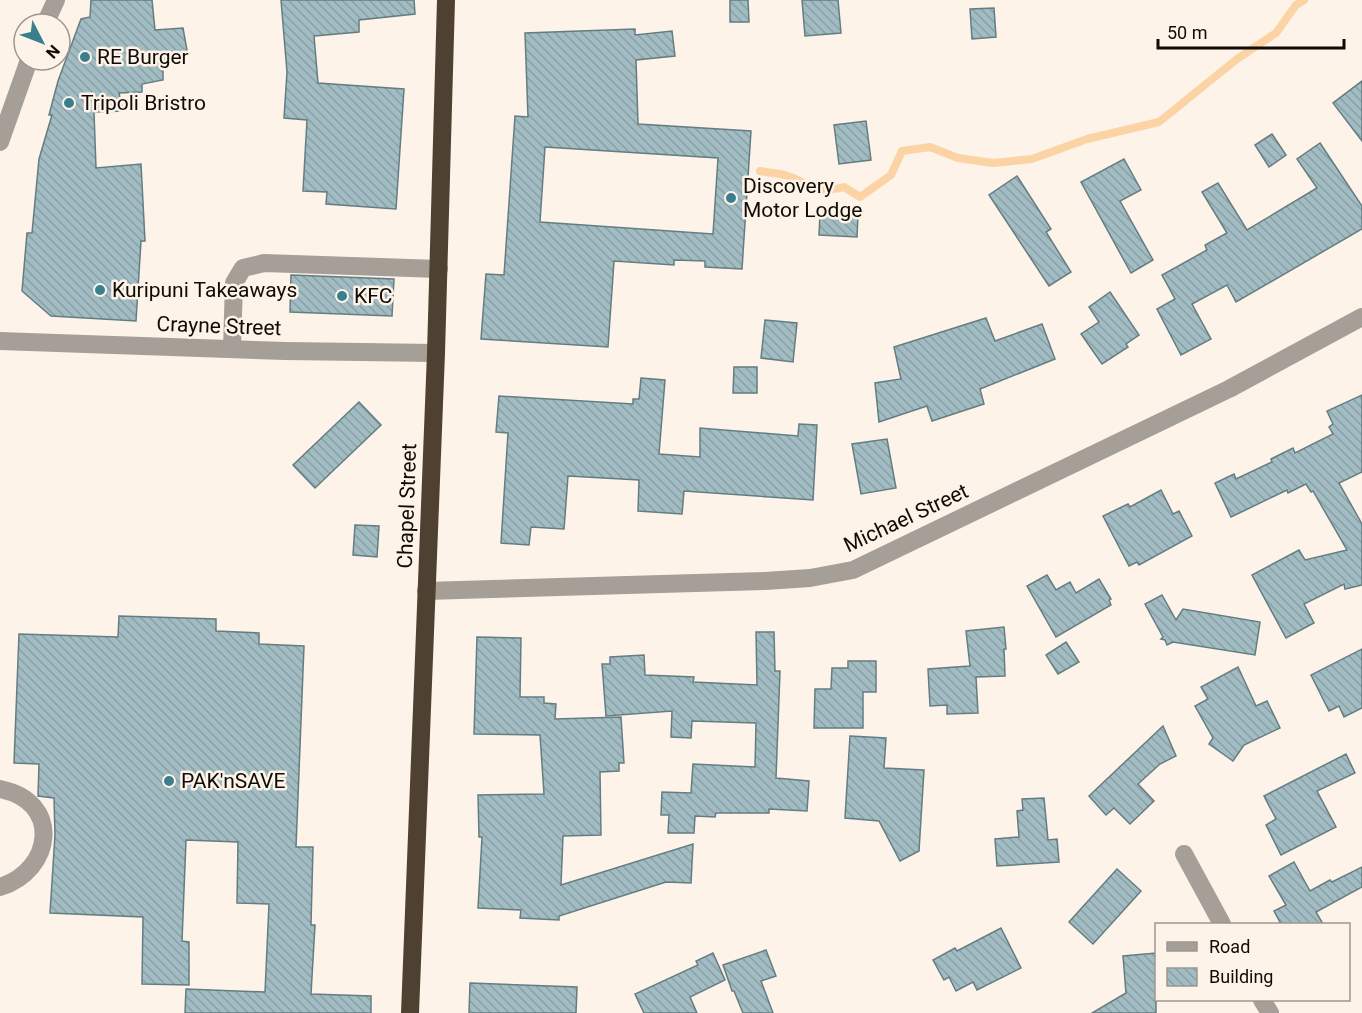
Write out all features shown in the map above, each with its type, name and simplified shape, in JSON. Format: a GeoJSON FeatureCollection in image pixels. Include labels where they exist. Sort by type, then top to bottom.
{"type":"FeatureCollection","features":[{"type":"Feature","properties":{"kind":"highway","name":"Chapel Street"},"geometry":{"type":"LineString","coordinates":[[410,1013],[436,353],[446,0]]}},
{"type":"Feature","properties":{"kind":"street"},"geometry":{"type":"LineString","coordinates":[[0,142],[25,72]]}},
{"type":"Feature","properties":{"kind":"street"},"geometry":{"type":"LineString","coordinates":[[232,348],[234,283],[243,268],[264,263],[439,268]]}},
{"type":"Feature","properties":{"kind":"street","name":"Michael Street"},"geometry":{"type":"LineString","coordinates":[[426,591],[765,581],[810,578],[853,570],[1229,389],[1362,317]]}},
{"type":"Feature","properties":{"kind":"street","name":"Crayne Street"},"geometry":{"type":"LineString","coordinates":[[0,341],[436,353]]}},
{"type":"Feature","properties":{"kind":"street"},"geometry":{"type":"LineString","coordinates":[[0,789],[22,796],[33,805],[43,824],[43,848],[31,866],[18,878],[0,887]]}},
{"type":"Feature","properties":{"kind":"street"},"geometry":{"type":"LineString","coordinates":[[1184,854],[1221,923]]}},
{"type":"Feature","properties":{"kind":"building"},"geometry":{"type":"Polygon","coordinates":[[[91,0],[152,0],[155,30],[183,28],[188,56],[163,60],[163,80],[142,84],[142,92],[119,93],[123,111],[94,112],[96,168],[141,164],[145,241],[141,241],[136,321],[51,316],[22,291],[27,233],[32,233],[39,159],[52,115],[49,115],[61,72],[72,72],[72,43],[81,19],[90,17],[91,0]]]}},
{"type":"Feature","properties":{"kind":"building"},"geometry":{"type":"Polygon","coordinates":[[[281,0],[414,0],[415,14],[359,20],[359,32],[314,36],[318,83],[404,89],[396,209],[326,204],[327,192],[303,191],[307,120],[284,118],[287,72],[281,0]]]}},
{"type":"Feature","properties":{"kind":"building"},"geometry":{"type":"Polygon","coordinates":[[[730,0],[748,0],[749,22],[730,22],[730,0]]]}},
{"type":"Feature","properties":{"kind":"building"},"geometry":{"type":"Polygon","coordinates":[[[802,0],[838,0],[841,33],[805,36],[802,0]]]}},
{"type":"Feature","properties":{"kind":"building"},"geometry":{"type":"Polygon","coordinates":[[[994,8],[996,37],[972,39],[970,9],[994,8]]]}},
{"type":"Feature","properties":{"kind":"building"},"geometry":{"type":"Polygon","coordinates":[[[635,29],[635,35],[672,31],[675,56],[636,60],[638,124],[751,131],[742,269],[705,267],[705,261],[674,260],[674,265],[614,261],[608,347],[481,339],[486,274],[504,275],[515,116],[528,117],[525,33],[635,29]],[[545,147],[540,222],[713,234],[718,158],[545,147]]]}},
{"type":"Feature","properties":{"kind":"building"},"geometry":{"type":"Polygon","coordinates":[[[1362,81],[1362,141],[1333,103],[1362,81]]]}},
{"type":"Feature","properties":{"kind":"building"},"geometry":{"type":"Polygon","coordinates":[[[866,121],[871,160],[839,164],[834,125],[866,121]]]}},
{"type":"Feature","properties":{"kind":"building"},"geometry":{"type":"Polygon","coordinates":[[[1272,134],[1286,155],[1269,167],[1255,145],[1272,134]]]}},
{"type":"Feature","properties":{"kind":"building"},"geometry":{"type":"Polygon","coordinates":[[[1320,143],[1362,206],[1362,229],[1236,302],[1227,285],[1192,304],[1211,339],[1181,355],[1157,309],[1175,299],[1162,275],[1207,250],[1205,245],[1227,233],[1202,192],[1218,183],[1247,230],[1317,188],[1297,159],[1320,143]]]}},
{"type":"Feature","properties":{"kind":"building"},"geometry":{"type":"Polygon","coordinates":[[[1124,159],[1141,190],[1120,201],[1153,260],[1131,273],[1081,182],[1124,159]]]}},
{"type":"Feature","properties":{"kind":"building"},"geometry":{"type":"Polygon","coordinates":[[[1017,176],[1051,229],[1046,232],[1071,272],[1049,286],[989,195],[1017,176]]]}},
{"type":"Feature","properties":{"kind":"building"},"geometry":{"type":"Polygon","coordinates":[[[820,214],[858,215],[857,237],[819,235],[820,214]]]}},
{"type":"Feature","properties":{"kind":"building","name":"KFC"},"geometry":{"type":"Polygon","coordinates":[[[291,275],[394,279],[392,316],[290,312],[291,275]]]}},
{"type":"Feature","properties":{"kind":"building"},"geometry":{"type":"Polygon","coordinates":[[[1110,292],[1139,335],[1126,344],[1128,347],[1102,364],[1081,334],[1099,322],[1089,307],[1110,292]]]}},
{"type":"Feature","properties":{"kind":"building"},"geometry":{"type":"Polygon","coordinates":[[[986,318],[995,341],[1042,324],[1055,359],[980,389],[984,404],[932,421],[927,406],[879,422],[875,383],[901,379],[894,347],[986,318]]]}},
{"type":"Feature","properties":{"kind":"building"},"geometry":{"type":"Polygon","coordinates":[[[765,320],[797,323],[793,362],[761,358],[765,320]]]}},
{"type":"Feature","properties":{"kind":"building"},"geometry":{"type":"Polygon","coordinates":[[[734,367],[757,367],[757,393],[733,393],[734,367]]]}},
{"type":"Feature","properties":{"kind":"building"},"geometry":{"type":"Polygon","coordinates":[[[641,378],[665,380],[659,454],[700,457],[700,428],[798,436],[799,424],[817,425],[813,500],[684,491],[682,514],[638,511],[639,480],[568,476],[564,529],[531,527],[529,545],[501,543],[508,433],[496,432],[499,396],[633,404],[633,399],[639,399],[641,378]]]}},
{"type":"Feature","properties":{"kind":"building"},"geometry":{"type":"Polygon","coordinates":[[[1362,395],[1362,472],[1339,483],[1362,524],[1362,585],[1345,589],[1344,584],[1304,604],[1314,623],[1286,638],[1252,575],[1299,550],[1305,560],[1347,550],[1313,491],[1311,492],[1306,484],[1288,493],[1287,490],[1231,517],[1215,483],[1234,474],[1236,479],[1272,462],[1271,459],[1293,448],[1295,453],[1333,434],[1329,427],[1333,424],[1327,411],[1362,395]]]}},
{"type":"Feature","properties":{"kind":"building"},"geometry":{"type":"Polygon","coordinates":[[[359,402],[381,425],[315,488],[293,465],[359,402]]]}},
{"type":"Feature","properties":{"kind":"building"},"geometry":{"type":"Polygon","coordinates":[[[887,439],[896,488],[861,494],[852,444],[887,439]]]}},
{"type":"Feature","properties":{"kind":"building"},"geometry":{"type":"Polygon","coordinates":[[[1161,490],[1173,514],[1179,511],[1192,536],[1139,565],[1137,562],[1129,566],[1103,516],[1128,504],[1130,507],[1161,490]]]}},
{"type":"Feature","properties":{"kind":"building"},"geometry":{"type":"Polygon","coordinates":[[[355,525],[379,526],[377,557],[353,555],[355,525]]]}},
{"type":"Feature","properties":{"kind":"building"},"geometry":{"type":"Polygon","coordinates":[[[1047,575],[1056,590],[1070,582],[1076,593],[1099,579],[1111,599],[1109,600],[1111,605],[1056,637],[1027,586],[1047,575]]]}},
{"type":"Feature","properties":{"kind":"building"},"geometry":{"type":"Polygon","coordinates":[[[1162,595],[1176,620],[1183,609],[1260,622],[1255,655],[1173,642],[1167,645],[1165,640],[1161,639],[1163,637],[1145,604],[1162,595]]]}},
{"type":"Feature","properties":{"kind":"building","name":"PAK'nSAVE"},"geometry":{"type":"Polygon","coordinates":[[[119,616],[216,619],[216,631],[259,633],[259,644],[304,646],[296,847],[313,847],[311,925],[315,925],[311,994],[371,996],[371,1013],[185,1013],[186,989],[265,992],[269,904],[237,903],[238,842],[186,840],[182,941],[189,942],[189,985],[142,984],[143,917],[50,913],[55,835],[54,798],[38,796],[39,764],[14,763],[19,634],[118,637],[119,616]]]}},
{"type":"Feature","properties":{"kind":"building"},"geometry":{"type":"Polygon","coordinates":[[[1004,627],[1005,676],[976,677],[978,713],[947,714],[947,705],[930,706],[928,669],[970,666],[966,631],[1004,627]]]}},
{"type":"Feature","properties":{"kind":"building"},"geometry":{"type":"Polygon","coordinates":[[[756,632],[774,632],[775,671],[780,671],[776,778],[809,781],[807,811],[769,809],[769,813],[716,813],[715,817],[695,816],[694,833],[668,833],[669,815],[661,815],[662,792],[691,793],[693,764],[755,767],[756,723],[692,721],[691,738],[671,737],[672,711],[606,716],[602,664],[610,664],[610,657],[644,655],[645,675],[694,677],[693,682],[757,685],[756,632]]]}},
{"type":"Feature","properties":{"kind":"building"},"geometry":{"type":"Polygon","coordinates":[[[477,637],[521,638],[520,697],[544,697],[544,703],[556,704],[555,719],[621,717],[624,763],[619,763],[619,771],[600,772],[601,835],[563,836],[561,885],[693,844],[691,883],[666,882],[559,916],[559,920],[520,918],[521,910],[478,908],[482,837],[479,837],[478,795],[544,794],[540,735],[474,734],[477,637]]]}},
{"type":"Feature","properties":{"kind":"building"},"geometry":{"type":"Polygon","coordinates":[[[1066,642],[1079,662],[1058,674],[1046,655],[1066,642]]]}},
{"type":"Feature","properties":{"kind":"building"},"geometry":{"type":"Polygon","coordinates":[[[1362,649],[1362,708],[1344,717],[1339,706],[1329,711],[1311,675],[1362,649]]]}},
{"type":"Feature","properties":{"kind":"building"},"geometry":{"type":"Polygon","coordinates":[[[848,661],[876,661],[876,692],[863,692],[863,728],[814,728],[815,689],[831,689],[832,668],[848,668],[848,661]]]}},
{"type":"Feature","properties":{"kind":"building"},"geometry":{"type":"Polygon","coordinates":[[[1238,667],[1256,706],[1267,701],[1280,728],[1244,745],[1233,761],[1209,744],[1213,738],[1195,706],[1208,699],[1201,687],[1238,667]]]}},
{"type":"Feature","properties":{"kind":"building"},"geometry":{"type":"Polygon","coordinates":[[[1163,726],[1176,756],[1160,764],[1138,784],[1154,801],[1130,824],[1114,808],[1106,815],[1089,796],[1163,726]]]}},
{"type":"Feature","properties":{"kind":"building"},"geometry":{"type":"Polygon","coordinates":[[[850,736],[886,738],[884,768],[924,770],[919,851],[900,861],[879,821],[845,818],[850,736]]]}},
{"type":"Feature","properties":{"kind":"building"},"geometry":{"type":"Polygon","coordinates":[[[1346,754],[1355,773],[1317,791],[1336,827],[1281,855],[1266,825],[1276,819],[1264,796],[1346,754]]]}},
{"type":"Feature","properties":{"kind":"building"},"geometry":{"type":"Polygon","coordinates":[[[1044,798],[1048,840],[1057,839],[1059,862],[997,866],[995,839],[1019,837],[1017,811],[1023,810],[1022,799],[1044,798]]]}},
{"type":"Feature","properties":{"kind":"building"},"geometry":{"type":"Polygon","coordinates":[[[1294,862],[1310,891],[1362,867],[1362,887],[1316,912],[1322,923],[1280,923],[1274,911],[1286,905],[1269,876],[1294,862]]]}},
{"type":"Feature","properties":{"kind":"building"},"geometry":{"type":"Polygon","coordinates":[[[1117,869],[1141,891],[1093,944],[1069,922],[1117,869]]]}},
{"type":"Feature","properties":{"kind":"building"},"geometry":{"type":"Polygon","coordinates":[[[1001,928],[1021,968],[977,990],[973,982],[956,991],[949,977],[944,980],[933,960],[955,948],[957,951],[1001,928]]]}},
{"type":"Feature","properties":{"kind":"building"},"geometry":{"type":"Polygon","coordinates":[[[766,950],[776,976],[761,981],[773,1013],[743,1013],[723,965],[766,950]]]}},
{"type":"Feature","properties":{"kind":"building"},"geometry":{"type":"Polygon","coordinates":[[[713,953],[725,980],[690,997],[697,1013],[644,1013],[635,994],[698,965],[696,961],[713,953]]]}},
{"type":"Feature","properties":{"kind":"building"},"geometry":{"type":"Polygon","coordinates":[[[1155,953],[1156,1013],[1092,1013],[1126,993],[1123,956],[1155,953]]]}},
{"type":"Feature","properties":{"kind":"building"},"geometry":{"type":"Polygon","coordinates":[[[470,983],[577,987],[576,1013],[469,1013],[470,983]]]}},
{"type":"Feature","properties":{"kind":"waterway"},"geometry":{"type":"LineString","coordinates":[[760,171],[785,175],[817,189],[844,187],[860,197],[891,175],[902,151],[930,147],[958,158],[993,163],[1032,159],[1087,139],[1159,122],[1237,59],[1276,33],[1296,5],[1304,0]]}},
{"type":"Feature","properties":{"kind":"place","name":"RE Burger"},"geometry":{"type":"Point","coordinates":[85,57]}},
{"type":"Feature","properties":{"kind":"place","name":"Tripoli Bristro"},"geometry":{"type":"Point","coordinates":[69,103]}},
{"type":"Feature","properties":{"kind":"place","name":"Discovery Motor Lodge"},"geometry":{"type":"Point","coordinates":[731,198]}},
{"type":"Feature","properties":{"kind":"place","name":"Kuripuni Takeaways"},"geometry":{"type":"Point","coordinates":[100,290]}},
{"type":"Feature","properties":{"kind":"place","name":"KFC"},"geometry":{"type":"Point","coordinates":[342,296]}},
{"type":"Feature","properties":{"kind":"place","name":"PAK'nSAVE"},"geometry":{"type":"Point","coordinates":[169,781]}}]}
